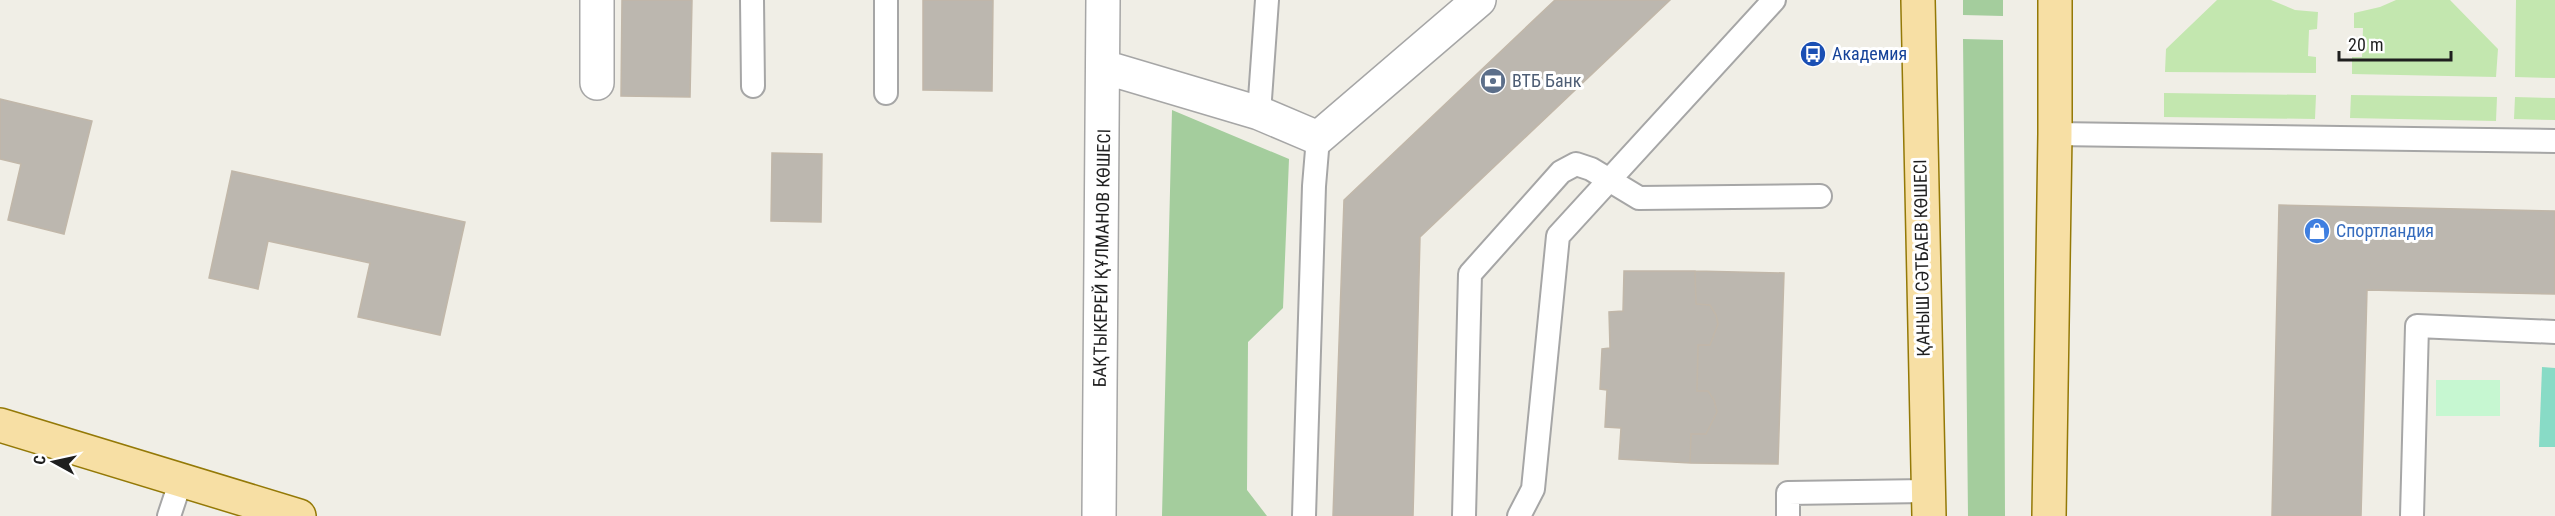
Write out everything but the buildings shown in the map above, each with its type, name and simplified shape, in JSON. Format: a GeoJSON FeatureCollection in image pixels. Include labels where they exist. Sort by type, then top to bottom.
{"type":"FeatureCollection","features":[{"type":"Feature","properties":{"kind":"main road","name":"ҚАНЫШ СӘТБАЕВ КӨШЕСІ"},"geometry":{"type":"LineString","coordinates":[[1920,7],[1926,508]]}},
{"type":"Feature","properties":{"kind":"main road"},"geometry":{"type":"LineString","coordinates":[[2049,516],[2055,134],[2052,8]]}},
{"type":"Feature","properties":{"kind":"main road"},"geometry":{"type":"LineString","coordinates":[[0,425],[299,516]]}},
{"type":"Feature","properties":{"kind":"street"},"geometry":{"type":"LineString","coordinates":[[597,0],[597,83]]}},
{"type":"Feature","properties":{"kind":"street","name":"БАҚТЫКЕРЕЙ ҚҰЛМАНОВ КӨШЕСІ"},"geometry":{"type":"LineString","coordinates":[[1099,516],[1103,0]]}},
{"type":"Feature","properties":{"kind":"street"},"geometry":{"type":"LineString","coordinates":[[1104,67],[1259,113],[1318,138],[1479,0]]}},
{"type":"Feature","properties":{"kind":"lane"},"geometry":{"type":"LineString","coordinates":[[752,0],[753,86]]}},
{"type":"Feature","properties":{"kind":"lane"},"geometry":{"type":"LineString","coordinates":[[886,0],[886,93]]}},
{"type":"Feature","properties":{"kind":"lane"},"geometry":{"type":"LineString","coordinates":[[1259,113],[1267,0]]}},
{"type":"Feature","properties":{"kind":"lane"},"geometry":{"type":"LineString","coordinates":[[1519,516],[1533,489],[1558,236],[1774,0]]}},
{"type":"Feature","properties":{"kind":"lane"},"geometry":{"type":"LineString","coordinates":[[2055,134],[2555,141]]}},
{"type":"Feature","properties":{"kind":"lane"},"geometry":{"type":"LineString","coordinates":[[1304,516],[1318,138]]}},
{"type":"Feature","properties":{"kind":"lane"},"geometry":{"type":"LineString","coordinates":[[1464,516],[1470,274],[1561,172],[1576,165],[1590,169],[1639,198],[1820,196]]}},
{"type":"Feature","properties":{"kind":"lane"},"geometry":{"type":"LineString","coordinates":[[2412,516],[2417,326],[2555,332]]}},
{"type":"Feature","properties":{"kind":"lane"},"geometry":{"type":"LineString","coordinates":[[169,516],[181,480]]}},
{"type":"Feature","properties":{"kind":"lane"},"geometry":{"type":"LineString","coordinates":[[1788,516],[1788,493],[1926,508]]}},
{"type":"Feature","properties":{"kind":"green space"},"geometry":{"type":"Polygon","coordinates":[[[1963,0],[2003,0],[2003,16],[1963,15],[1963,0]]]}},
{"type":"Feature","properties":{"kind":"green space"},"geometry":{"type":"Polygon","coordinates":[[[2217,0],[2271,0],[2295,10],[2318,12],[2317,29],[2309,30],[2308,56],[2316,57],[2316,73],[2165,72],[2166,49],[2217,0]]]}},
{"type":"Feature","properties":{"kind":"green space"},"geometry":{"type":"Polygon","coordinates":[[[2396,0],[2450,0],[2498,49],[2496,77],[2352,74],[2352,57],[2362,57],[2363,28],[2354,28],[2354,13],[2380,7],[2396,0]]]}},
{"type":"Feature","properties":{"kind":"green space"},"geometry":{"type":"Polygon","coordinates":[[[2516,0],[2555,0],[2555,78],[2515,77],[2516,0]]]}},
{"type":"Feature","properties":{"kind":"green space"},"geometry":{"type":"Polygon","coordinates":[[[1963,39],[2003,40],[2005,516],[1968,516],[1963,39]]]}},
{"type":"Feature","properties":{"kind":"green space"},"geometry":{"type":"Polygon","coordinates":[[[2164,93],[2316,95],[2315,119],[2164,117],[2164,93]]]}},
{"type":"Feature","properties":{"kind":"green space"},"geometry":{"type":"Polygon","coordinates":[[[2351,95],[2497,97],[2496,121],[2350,118],[2351,95]]]}},
{"type":"Feature","properties":{"kind":"green space"},"geometry":{"type":"Polygon","coordinates":[[[2515,97],[2555,98],[2555,120],[2514,119],[2515,97]]]}},
{"type":"Feature","properties":{"kind":"green space"},"geometry":{"type":"Polygon","coordinates":[[[1172,110],[1289,159],[1283,308],[1248,342],[1247,490],[1267,516],[1162,516],[1172,110]]]}},
{"type":"Feature","properties":{"kind":"green space"},"geometry":{"type":"Polygon","coordinates":[[[2542,367],[2555,368],[2555,447],[2539,447],[2542,367]]]}},
{"type":"Feature","properties":{"kind":"green space"},"geometry":{"type":"Polygon","coordinates":[[[2436,380],[2500,380],[2500,416],[2436,416],[2436,380]]]}},
{"type":"Feature","properties":{"kind":"place","name":"Академия"},"geometry":{"type":"Point","coordinates":[1813,54]}},
{"type":"Feature","properties":{"kind":"place","name":"ВТБ Банк"},"geometry":{"type":"Point","coordinates":[1493,81]}},
{"type":"Feature","properties":{"kind":"place","name":"Спортландия"},"geometry":{"type":"Point","coordinates":[2317,231]}}]}
